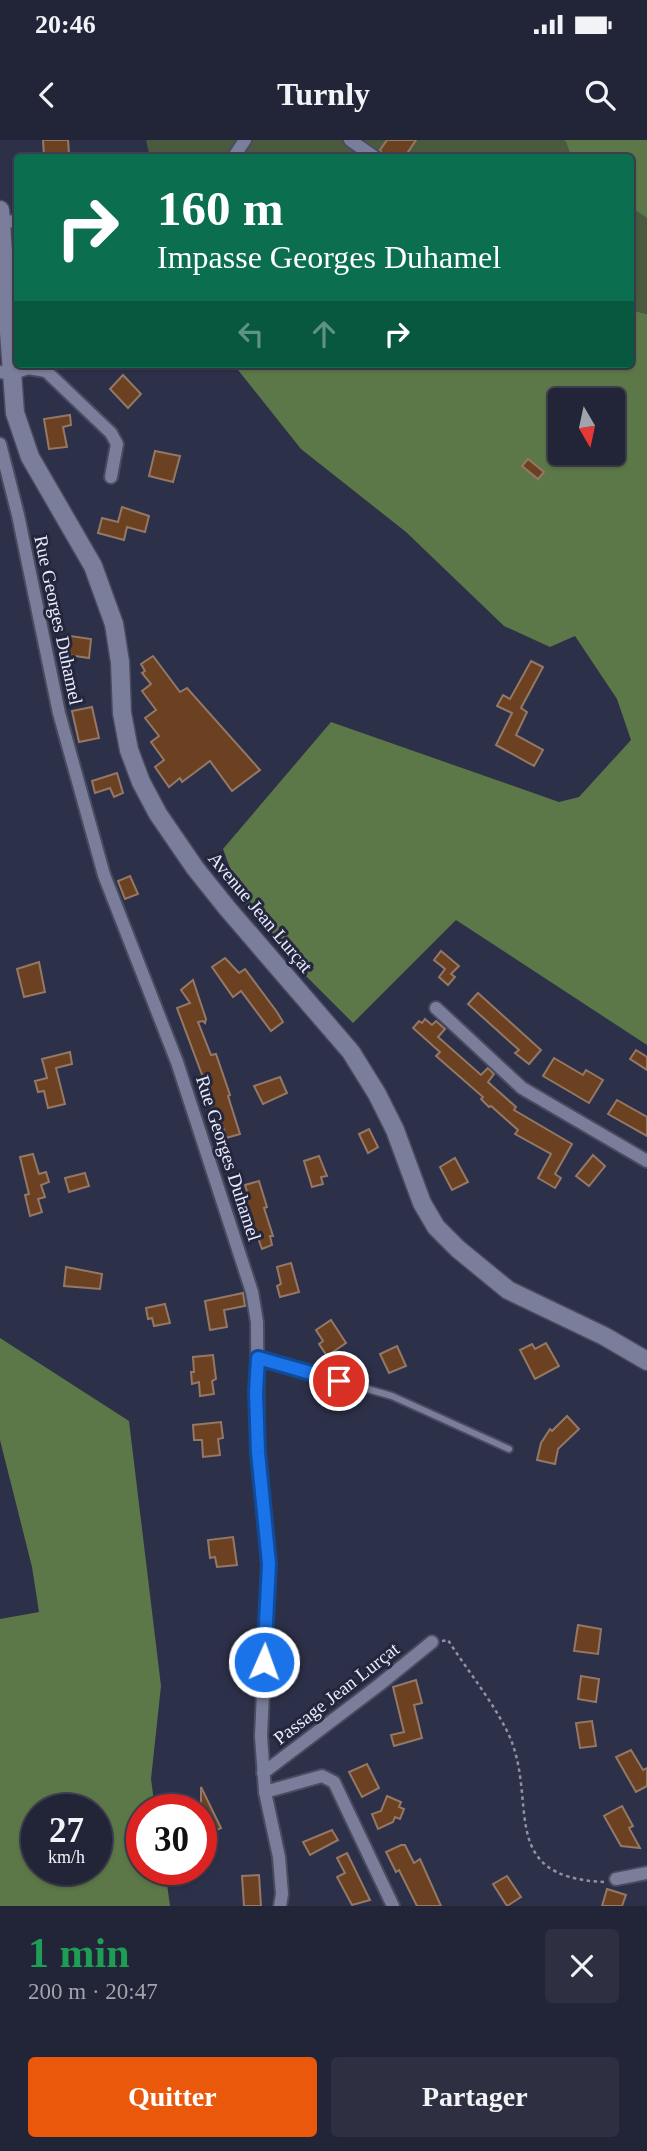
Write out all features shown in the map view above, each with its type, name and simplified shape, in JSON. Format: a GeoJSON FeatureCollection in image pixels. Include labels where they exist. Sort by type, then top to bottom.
{"type":"FeatureCollection","features":[{"type":"Feature","properties":{"kind":"main road","name":"Avenue Jean Lurçat"},"geometry":{"type":"LineString","coordinates":[[6,218],[9,354],[5,373],[15,413],[30,457],[93,566],[114,624],[120,662],[122,713],[129,750],[141,782],[158,814],[219,898],[351,1052],[395,1130],[422,1203],[436,1227],[508,1290],[604,1336],[647,1361]]}},
{"type":"Feature","properties":{"kind":"street"},"geometry":{"type":"LineString","coordinates":[[350,140],[370,154]]}},
{"type":"Feature","properties":{"kind":"street"},"geometry":{"type":"LineString","coordinates":[[5,373],[27,368],[45,368],[111,433],[117,444],[111,477]]}},
{"type":"Feature","properties":{"kind":"street","name":"Rue Georges Duhamel"},"geometry":{"type":"LineString","coordinates":[[0,444],[18,515],[59,713],[104,875],[177,1062],[252,1292],[257,1322],[258,1452],[269,1564],[261,1736],[265,1792],[279,1857],[282,1894],[280,1906]]}},
{"type":"Feature","properties":{"kind":"street"},"geometry":{"type":"LineString","coordinates":[[436,1008],[522,1088],[647,1161]]}},
{"type":"Feature","properties":{"kind":"street","name":"Passage Jean Lurçat"},"geometry":{"type":"LineString","coordinates":[[263,1773],[432,1642]]}},
{"type":"Feature","properties":{"kind":"street"},"geometry":{"type":"LineString","coordinates":[[265,1792],[322,1776],[334,1782],[393,1906]]}},
{"type":"Feature","properties":{"kind":"street"},"geometry":{"type":"LineString","coordinates":[[616,1879],[647,1873]]}},
{"type":"Feature","properties":{"kind":"lane"},"geometry":{"type":"LineString","coordinates":[[258,1358],[392,1396],[509,1449]]}},
{"type":"Feature","properties":{"kind":"path"},"geometry":{"type":"LineString","coordinates":[[432,1642],[448,1640],[507,1731],[519,1763],[528,1842],[538,1859],[551,1870],[574,1879],[602,1883],[616,1879]]}},
{"type":"Feature","properties":{"kind":"green space"},"geometry":{"type":"Polygon","coordinates":[[[146,140],[563,140],[570,154],[149,154],[146,140]]]}},
{"type":"Feature","properties":{"kind":"green space"},"geometry":{"type":"Polygon","coordinates":[[[563,140],[647,140],[647,218],[634,210],[634,154],[570,154],[563,140]]]}},
{"type":"Feature","properties":{"kind":"green space"},"geometry":{"type":"Polygon","coordinates":[[[634,210],[647,218],[647,314],[634,311],[634,210]]]}},
{"type":"Feature","properties":{"kind":"green space"},"geometry":{"type":"Polygon","coordinates":[[[634,311],[647,314],[647,1045],[456,920],[353,1023],[306,976],[242,901],[223,849],[331,722],[559,802],[579,797],[631,740],[617,699],[575,636],[550,647],[504,626],[406,532],[301,449],[238,368],[634,368],[634,311]]]}},
{"type":"Feature","properties":{"kind":"green space"},"geometry":{"type":"Polygon","coordinates":[[[0,1338],[129,1421],[161,1686],[151,1779],[153,1794],[126,1794],[126,1885],[167,1885],[170,1906],[0,1906],[0,1619],[39,1612],[32,1567],[0,1440],[0,1338]]]}},
{"type":"Feature","properties":{"kind":"building"},"geometry":{"type":"Polygon","coordinates":[[[43,140],[68,140],[69,154],[44,154],[43,140]]]}},
{"type":"Feature","properties":{"kind":"building"},"geometry":{"type":"Polygon","coordinates":[[[387,140],[416,140],[407,154],[382,154],[380,150],[387,140]]]}},
{"type":"Feature","properties":{"kind":"building"},"geometry":{"type":"Polygon","coordinates":[[[123,375],[141,394],[128,408],[110,389],[123,375]]]}},
{"type":"Feature","properties":{"kind":"building"},"geometry":{"type":"Polygon","coordinates":[[[70,415],[71,425],[63,427],[67,447],[49,449],[44,419],[70,415]]]}},
{"type":"Feature","properties":{"kind":"building"},"geometry":{"type":"Polygon","coordinates":[[[155,451],[180,456],[173,482],[149,476],[155,451]]]}},
{"type":"Feature","properties":{"kind":"building"},"geometry":{"type":"Polygon","coordinates":[[[528,459],[544,472],[538,479],[522,466],[528,459]]]}},
{"type":"Feature","properties":{"kind":"building"},"geometry":{"type":"Polygon","coordinates":[[[122,507],[149,516],[145,532],[127,527],[124,540],[98,533],[102,518],[118,522],[122,507]]]}},
{"type":"Feature","properties":{"kind":"building"},"geometry":{"type":"Polygon","coordinates":[[[70,636],[91,639],[89,658],[68,655],[70,636]]]}},
{"type":"Feature","properties":{"kind":"building"},"geometry":{"type":"Polygon","coordinates":[[[153,656],[180,692],[187,688],[260,770],[232,791],[210,761],[182,782],[180,778],[169,787],[155,767],[164,760],[151,742],[159,736],[145,718],[156,710],[142,691],[151,684],[142,673],[145,671],[141,664],[153,656]]]}},
{"type":"Feature","properties":{"kind":"building"},"geometry":{"type":"Polygon","coordinates":[[[531,661],[543,667],[521,708],[527,712],[516,735],[543,750],[534,766],[496,745],[512,713],[497,706],[503,695],[510,699],[531,661]]]}},
{"type":"Feature","properties":{"kind":"building"},"geometry":{"type":"Polygon","coordinates":[[[92,707],[99,738],[79,742],[72,711],[92,707]]]}},
{"type":"Feature","properties":{"kind":"building"},"geometry":{"type":"Polygon","coordinates":[[[117,773],[123,793],[114,797],[110,788],[95,793],[92,781],[117,773]]]}},
{"type":"Feature","properties":{"kind":"building"},"geometry":{"type":"Polygon","coordinates":[[[130,876],[138,894],[125,899],[118,881],[130,876]]]}},
{"type":"Feature","properties":{"kind":"building"},"geometry":{"type":"Polygon","coordinates":[[[441,951],[459,966],[451,974],[455,977],[448,985],[439,977],[445,969],[434,960],[441,951]]]}},
{"type":"Feature","properties":{"kind":"building"},"geometry":{"type":"Polygon","coordinates":[[[225,958],[239,973],[245,969],[283,1022],[271,1031],[241,991],[233,997],[212,967],[225,958]]]}},
{"type":"Feature","properties":{"kind":"building"},"geometry":{"type":"Polygon","coordinates":[[[39,962],[45,992],[24,997],[17,969],[39,962]]]}},
{"type":"Feature","properties":{"kind":"building"},"geometry":{"type":"Polygon","coordinates":[[[193,980],[206,1019],[205,1023],[198,1022],[211,1055],[216,1054],[240,1134],[226,1138],[223,1127],[217,1128],[204,1080],[177,1008],[190,1003],[181,990],[193,980]]]}},
{"type":"Feature","properties":{"kind":"building"},"geometry":{"type":"Polygon","coordinates":[[[478,993],[541,1050],[529,1064],[515,1053],[519,1050],[468,1004],[478,993]]]}},
{"type":"Feature","properties":{"kind":"building"},"geometry":{"type":"Polygon","coordinates":[[[425,1019],[432,1025],[436,1021],[445,1029],[438,1037],[481,1075],[488,1068],[494,1074],[488,1082],[516,1107],[514,1110],[572,1144],[555,1174],[561,1178],[555,1188],[538,1178],[551,1154],[515,1134],[518,1130],[489,1107],[481,1099],[483,1097],[436,1056],[440,1052],[413,1028],[425,1019]]]}},
{"type":"Feature","properties":{"kind":"building"},"geometry":{"type":"Polygon","coordinates":[[[636,1050],[647,1057],[647,1070],[630,1059],[636,1050]]]}},
{"type":"Feature","properties":{"kind":"building"},"geometry":{"type":"Polygon","coordinates":[[[70,1052],[72,1064],[56,1068],[65,1104],[48,1108],[44,1091],[38,1092],[35,1081],[47,1078],[42,1059],[70,1052]]]}},
{"type":"Feature","properties":{"kind":"building"},"geometry":{"type":"Polygon","coordinates":[[[554,1058],[583,1075],[586,1070],[603,1080],[589,1103],[543,1076],[554,1058]]]}},
{"type":"Feature","properties":{"kind":"building"},"geometry":{"type":"Polygon","coordinates":[[[280,1077],[287,1093],[263,1104],[254,1086],[280,1077]]]}},
{"type":"Feature","properties":{"kind":"building"},"geometry":{"type":"Polygon","coordinates":[[[617,1100],[647,1117],[647,1136],[608,1114],[617,1100]]]}},
{"type":"Feature","properties":{"kind":"building"},"geometry":{"type":"Polygon","coordinates":[[[369,1129],[378,1147],[368,1153],[359,1134],[369,1129]]]}},
{"type":"Feature","properties":{"kind":"building"},"geometry":{"type":"Polygon","coordinates":[[[33,1154],[39,1174],[46,1172],[49,1182],[41,1185],[45,1197],[38,1199],[42,1212],[30,1216],[25,1195],[29,1194],[20,1157],[33,1154]]]}},
{"type":"Feature","properties":{"kind":"building"},"geometry":{"type":"Polygon","coordinates":[[[593,1155],[605,1166],[589,1186],[576,1176],[593,1155]]]}},
{"type":"Feature","properties":{"kind":"building"},"geometry":{"type":"Polygon","coordinates":[[[319,1156],[327,1176],[321,1177],[323,1184],[312,1187],[304,1161],[319,1156]]]}},
{"type":"Feature","properties":{"kind":"building"},"geometry":{"type":"Polygon","coordinates":[[[455,1158],[468,1182],[452,1190],[440,1167],[455,1158]]]}},
{"type":"Feature","properties":{"kind":"building"},"geometry":{"type":"Polygon","coordinates":[[[85,1173],[89,1186],[69,1192],[65,1178],[85,1173]]]}},
{"type":"Feature","properties":{"kind":"building"},"geometry":{"type":"Polygon","coordinates":[[[259,1181],[273,1236],[270,1236],[272,1245],[262,1249],[244,1200],[249,1198],[245,1185],[259,1181]]]}},
{"type":"Feature","properties":{"kind":"building"},"geometry":{"type":"Polygon","coordinates":[[[291,1263],[299,1292],[280,1297],[277,1286],[281,1284],[277,1267],[291,1263]]]}},
{"type":"Feature","properties":{"kind":"building"},"geometry":{"type":"Polygon","coordinates":[[[66,1267],[102,1274],[100,1289],[64,1286],[66,1267]]]}},
{"type":"Feature","properties":{"kind":"building"},"geometry":{"type":"Polygon","coordinates":[[[243,1293],[245,1306],[224,1310],[227,1327],[210,1330],[205,1301],[243,1293]]]}},
{"type":"Feature","properties":{"kind":"building"},"geometry":{"type":"Polygon","coordinates":[[[165,1304],[170,1323],[154,1326],[152,1318],[148,1319],[146,1308],[165,1304]]]}},
{"type":"Feature","properties":{"kind":"building"},"geometry":{"type":"Polygon","coordinates":[[[331,1320],[346,1343],[327,1356],[319,1344],[323,1341],[316,1330],[331,1320]]]}},
{"type":"Feature","properties":{"kind":"building"},"geometry":{"type":"Polygon","coordinates":[[[546,1343],[559,1366],[535,1379],[520,1350],[532,1344],[535,1349],[546,1343]]]}},
{"type":"Feature","properties":{"kind":"building"},"geometry":{"type":"Polygon","coordinates":[[[397,1346],[406,1366],[389,1373],[380,1354],[397,1346]]]}},
{"type":"Feature","properties":{"kind":"building"},"geometry":{"type":"Polygon","coordinates":[[[213,1355],[216,1379],[212,1381],[214,1394],[200,1396],[199,1382],[192,1384],[193,1357],[213,1355]]]}},
{"type":"Feature","properties":{"kind":"building"},"geometry":{"type":"Polygon","coordinates":[[[567,1416],[579,1429],[558,1449],[555,1464],[537,1460],[541,1443],[550,1429],[552,1431],[567,1416]]]}},
{"type":"Feature","properties":{"kind":"building"},"geometry":{"type":"Polygon","coordinates":[[[221,1422],[223,1438],[218,1439],[220,1455],[203,1457],[202,1440],[194,1440],[193,1425],[221,1422]]]}},
{"type":"Feature","properties":{"kind":"building"},"geometry":{"type":"Polygon","coordinates":[[[233,1537],[237,1565],[217,1567],[215,1557],[210,1558],[208,1540],[233,1537]]]}},
{"type":"Feature","properties":{"kind":"building"},"geometry":{"type":"Polygon","coordinates":[[[578,1625],[601,1629],[598,1654],[574,1651],[578,1625]]]}},
{"type":"Feature","properties":{"kind":"building"},"geometry":{"type":"Polygon","coordinates":[[[581,1676],[599,1679],[596,1702],[578,1699],[581,1676]]]}},
{"type":"Feature","properties":{"kind":"building"},"geometry":{"type":"Polygon","coordinates":[[[416,1680],[422,1703],[414,1705],[422,1738],[394,1746],[391,1735],[404,1732],[393,1687],[416,1680]]]}},
{"type":"Feature","properties":{"kind":"building"},"geometry":{"type":"Polygon","coordinates":[[[592,1721],[596,1746],[580,1748],[576,1723],[592,1721]]]}},
{"type":"Feature","properties":{"kind":"building"},"geometry":{"type":"Polygon","coordinates":[[[631,1750],[643,1770],[647,1768],[647,1786],[636,1792],[616,1757],[631,1750]]]}},
{"type":"Feature","properties":{"kind":"building"},"geometry":{"type":"Polygon","coordinates":[[[367,1764],[379,1788],[362,1797],[349,1772],[367,1764]]]}},
{"type":"Feature","properties":{"kind":"building"},"geometry":{"type":"Polygon","coordinates":[[[387,1796],[401,1802],[399,1807],[404,1809],[400,1819],[395,1817],[393,1822],[378,1829],[372,1814],[381,1811],[387,1796]]]}},
{"type":"Feature","properties":{"kind":"building"},"geometry":{"type":"Polygon","coordinates":[[[622,1806],[633,1826],[629,1828],[640,1848],[621,1846],[604,1816],[622,1806]]]}},
{"type":"Feature","properties":{"kind":"building"},"geometry":{"type":"Polygon","coordinates":[[[332,1830],[338,1840],[310,1855],[303,1842],[332,1830]]]}},
{"type":"Feature","properties":{"kind":"building"},"geometry":{"type":"Polygon","coordinates":[[[405,1845],[414,1863],[420,1859],[441,1906],[417,1906],[399,1870],[396,1872],[386,1852],[405,1845]]]}},
{"type":"Feature","properties":{"kind":"building"},"geometry":{"type":"Polygon","coordinates":[[[347,1853],[370,1900],[352,1905],[337,1877],[345,1873],[337,1858],[347,1853]]]}},
{"type":"Feature","properties":{"kind":"building"},"geometry":{"type":"Polygon","coordinates":[[[259,1875],[261,1906],[244,1906],[242,1876],[259,1875]]]}},
{"type":"Feature","properties":{"kind":"building"},"geometry":{"type":"Polygon","coordinates":[[[507,1876],[521,1897],[507,1906],[493,1884],[507,1876]]]}},
{"type":"Feature","properties":{"kind":"building"},"geometry":{"type":"Polygon","coordinates":[[[607,1889],[626,1895],[622,1906],[602,1906],[607,1889]]]}},
{"type":"Feature","properties":{"kind":"route"},"geometry":{"type":"LineString","coordinates":[[264,1662],[269,1564],[258,1452],[258,1358],[339,1381]]}}]}
